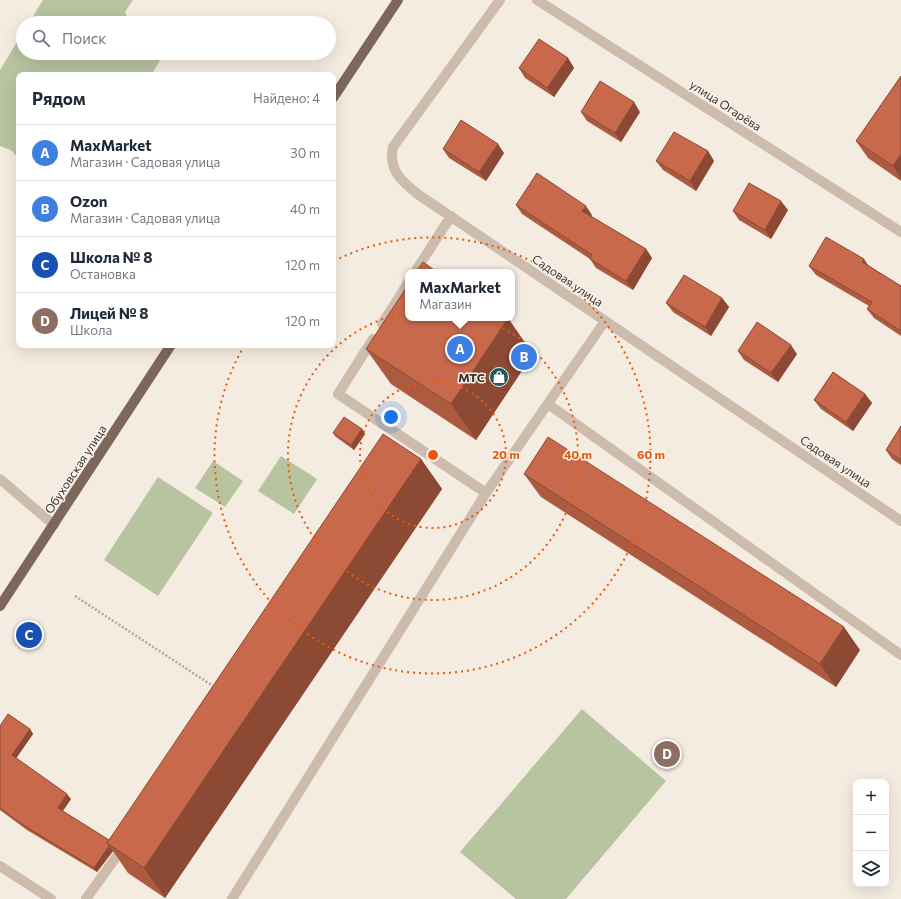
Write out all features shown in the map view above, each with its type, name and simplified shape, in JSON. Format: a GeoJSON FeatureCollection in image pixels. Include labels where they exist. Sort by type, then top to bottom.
{"type":"FeatureCollection","features":[{"type":"Feature","properties":{"kind":"main road"},"geometry":{"type":"LineString","coordinates":[[336,93],[398,0]]}},
{"type":"Feature","properties":{"kind":"main road","name":"Обуховская улица"},"geometry":{"type":"LineString","coordinates":[[0,606],[169,348]]}},
{"type":"Feature","properties":{"kind":"street","name":"Садовая улица"},"geometry":{"type":"LineString","coordinates":[[500,0],[393,147],[392,162],[396,173],[405,184],[451,216],[901,521]]}},
{"type":"Feature","properties":{"kind":"street","name":"улица Огарёва"},"geometry":{"type":"LineString","coordinates":[[537,0],[901,232]]}},
{"type":"Feature","properties":{"kind":"street"},"geometry":{"type":"LineString","coordinates":[[417,269],[451,216]]}},
{"type":"Feature","properties":{"kind":"street"},"geometry":{"type":"LineString","coordinates":[[405,288],[338,394],[486,493]]}},
{"type":"Feature","properties":{"kind":"street"},"geometry":{"type":"LineString","coordinates":[[232,899],[486,493],[606,321]]}},
{"type":"Feature","properties":{"kind":"street"},"geometry":{"type":"LineString","coordinates":[[548,404],[901,656]]}},
{"type":"Feature","properties":{"kind":"street"},"geometry":{"type":"LineString","coordinates":[[0,479],[54,525]]}},
{"type":"Feature","properties":{"kind":"street"},"geometry":{"type":"LineString","coordinates":[[86,899],[128,840]]}},
{"type":"Feature","properties":{"kind":"street"},"geometry":{"type":"LineString","coordinates":[[0,866],[51,899]]}},
{"type":"Feature","properties":{"kind":"path"},"geometry":{"type":"LineString","coordinates":[[75,596],[220,690]]}},
{"type":"Feature","properties":{"kind":"green space"},"geometry":{"type":"Polygon","coordinates":[[[43,0],[133,0],[125,12],[127,16],[33,16],[43,0]]]}},
{"type":"Feature","properties":{"kind":"green space"},"geometry":{"type":"Polygon","coordinates":[[[16,44],[16,60],[160,61],[153,72],[16,72],[16,156],[11,150],[0,146],[0,70],[16,44]]]}},
{"type":"Feature","properties":{"kind":"green space"},"geometry":{"type":"Polygon","coordinates":[[[281,456],[317,479],[294,514],[258,491],[281,456]]]}},
{"type":"Feature","properties":{"kind":"green space"},"geometry":{"type":"Polygon","coordinates":[[[213,461],[243,481],[225,507],[195,488],[213,461]]]}},
{"type":"Feature","properties":{"kind":"green space"},"geometry":{"type":"Polygon","coordinates":[[[158,477],[213,513],[158,596],[104,560],[158,477]]]}},
{"type":"Feature","properties":{"kind":"green space"},"geometry":{"type":"Polygon","coordinates":[[[582,709],[666,781],[566,899],[516,899],[460,852],[582,709]]]}},
{"type":"Feature","properties":{"kind":"building"},"geometry":{"type":"Polygon","coordinates":[[[539,39],[568,58],[547,88],[519,68],[539,39]]]}},
{"type":"Feature","properties":{"kind":"building"},"geometry":{"type":"Polygon","coordinates":[[[901,76],[901,154],[893,166],[856,141],[901,76]]]}},
{"type":"Feature","properties":{"kind":"building"},"geometry":{"type":"Polygon","coordinates":[[[600,81],[634,102],[615,133],[581,112],[600,81]]]}},
{"type":"Feature","properties":{"kind":"building"},"geometry":{"type":"Polygon","coordinates":[[[461,120],[498,144],[479,172],[443,149],[461,120]]]}},
{"type":"Feature","properties":{"kind":"building"},"geometry":{"type":"Polygon","coordinates":[[[674,132],[708,151],[690,181],[656,161],[674,132]]]}},
{"type":"Feature","properties":{"kind":"building"},"geometry":{"type":"Polygon","coordinates":[[[537,173],[586,206],[582,211],[646,249],[626,281],[590,259],[592,255],[516,205],[537,173]]]}},
{"type":"Feature","properties":{"kind":"building"},"geometry":{"type":"Polygon","coordinates":[[[749,183],[781,201],[765,230],[733,211],[749,183]]]}},
{"type":"Feature","properties":{"kind":"building"},"geometry":{"type":"Polygon","coordinates":[[[826,237],[864,259],[862,262],[901,286],[901,331],[867,309],[872,302],[809,266],[826,237]]]}},
{"type":"Feature","properties":{"kind":"building"},"geometry":{"type":"Polygon","coordinates":[[[423,262],[433,269],[418,269],[423,262]]]}},
{"type":"Feature","properties":{"kind":"building"},"geometry":{"type":"Polygon","coordinates":[[[684,275],[722,298],[705,327],[666,303],[684,275]]]}},
{"type":"Feature","properties":{"kind":"building"},"geometry":{"type":"Polygon","coordinates":[[[405,290],[405,321],[506,321],[451,404],[366,349],[405,290]]]}},
{"type":"Feature","properties":{"kind":"building"},"geometry":{"type":"Polygon","coordinates":[[[757,322],[791,345],[771,373],[738,351],[757,322]]]}},
{"type":"Feature","properties":{"kind":"building"},"geometry":{"type":"Polygon","coordinates":[[[833,372],[865,394],[846,422],[814,400],[833,372]]]}},
{"type":"Feature","properties":{"kind":"building"},"geometry":{"type":"Polygon","coordinates":[[[344,417],[362,429],[351,445],[333,433],[344,417]]]}},
{"type":"Feature","properties":{"kind":"building"},"geometry":{"type":"Polygon","coordinates":[[[901,426],[901,460],[886,450],[901,426]]]}},
{"type":"Feature","properties":{"kind":"building"},"geometry":{"type":"Polygon","coordinates":[[[383,434],[421,459],[144,868],[107,843],[383,434]]]}},
{"type":"Feature","properties":{"kind":"building"},"geometry":{"type":"Polygon","coordinates":[[[548,437],[844,627],[820,664],[524,474],[548,437]]]}},
{"type":"Feature","properties":{"kind":"building"},"geometry":{"type":"Polygon","coordinates":[[[8,714],[30,729],[12,755],[67,794],[58,808],[109,840],[107,843],[109,846],[94,868],[23,825],[0,808],[0,726],[8,714]]]}},
{"type":"Feature","properties":{"kind":"place","name":"MaxMarket"},"geometry":{"type":"Point","coordinates":[460,349]}},
{"type":"Feature","properties":{"kind":"place","name":"Ozon"},"geometry":{"type":"Point","coordinates":[524,357]}},
{"type":"Feature","properties":{"kind":"place","name":"МТС"},"geometry":{"type":"Point","coordinates":[499,377]}},
{"type":"Feature","properties":{"kind":"place","name":"Школа № 8"},"geometry":{"type":"Point","coordinates":[29,635]}},
{"type":"Feature","properties":{"kind":"place","name":"Лицей № 8"},"geometry":{"type":"Point","coordinates":[667,754]}}]}
